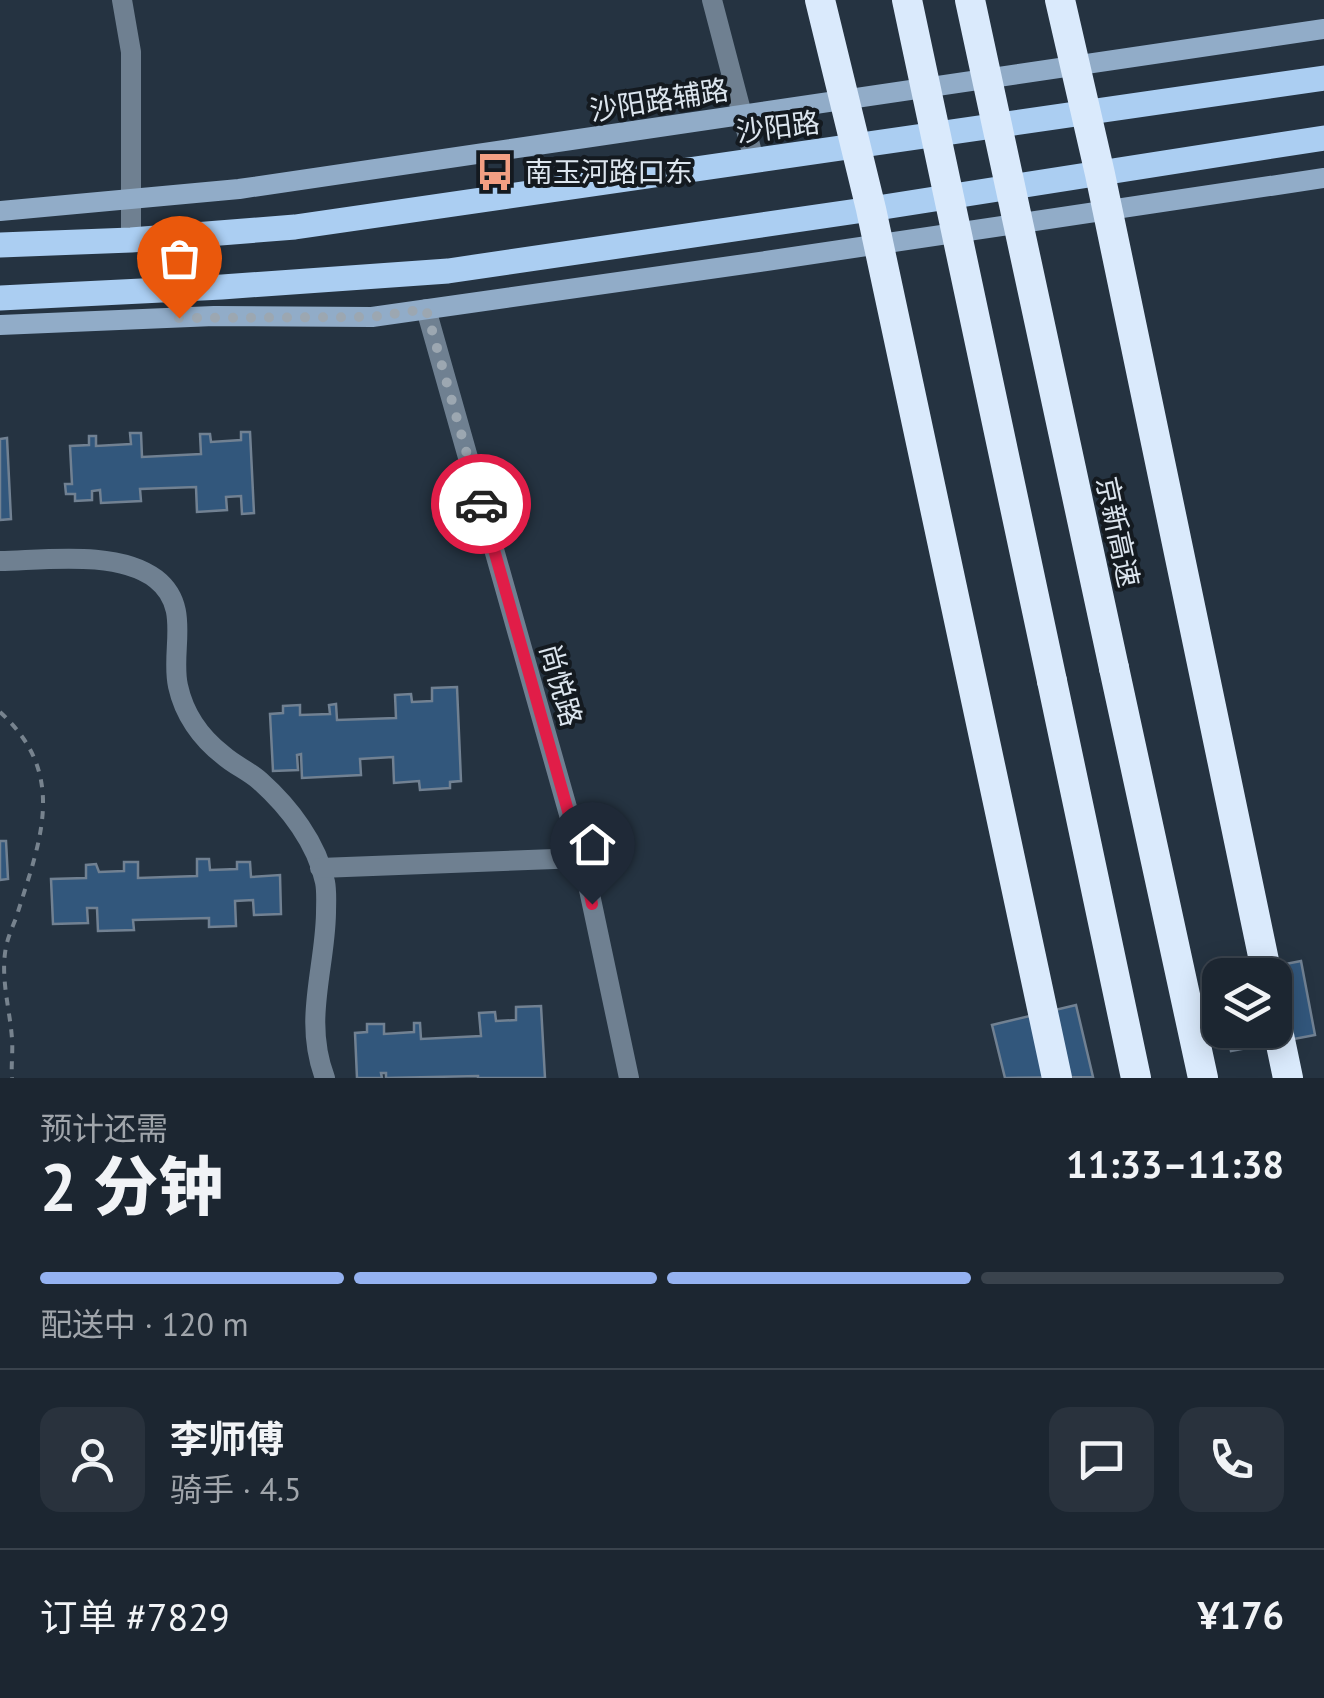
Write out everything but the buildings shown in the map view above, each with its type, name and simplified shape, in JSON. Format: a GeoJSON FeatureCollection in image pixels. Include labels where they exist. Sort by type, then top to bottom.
{"type":"FeatureCollection","features":[{"type":"Feature","properties":{"kind":"highway"},"geometry":{"type":"LineString","coordinates":[[820,0],[871,209],[1057,1078]]}},
{"type":"Feature","properties":{"kind":"highway"},"geometry":{"type":"LineString","coordinates":[[907,0],[1136,1078]]}},
{"type":"Feature","properties":{"kind":"highway","name":"京新高速"},"geometry":{"type":"LineString","coordinates":[[970,0],[1202,1078]]}},
{"type":"Feature","properties":{"kind":"highway"},"geometry":{"type":"LineString","coordinates":[[1060,0],[1263,958]]}},
{"type":"Feature","properties":{"kind":"highway"},"geometry":{"type":"LineString","coordinates":[[1282,1048],[1288,1078]]}},
{"type":"Feature","properties":{"kind":"main road","name":"沙阳路"},"geometry":{"type":"LineString","coordinates":[[0,245],[295,227],[1324,78]]}},
{"type":"Feature","properties":{"kind":"main road"},"geometry":{"type":"LineString","coordinates":[[0,298],[448,271],[1324,138]]}},
{"type":"Feature","properties":{"kind":"street"},"geometry":{"type":"LineString","coordinates":[[122,0],[131,52],[131,240]]}},
{"type":"Feature","properties":{"kind":"street"},"geometry":{"type":"LineString","coordinates":[[712,0],[754,160]]}},
{"type":"Feature","properties":{"kind":"street","name":"沙阳路辅路"},"geometry":{"type":"LineString","coordinates":[[0,211],[239,189],[1324,28]]}},
{"type":"Feature","properties":{"kind":"street"},"geometry":{"type":"LineString","coordinates":[[0,325],[214,316],[361,317],[1324,178]]}},
{"type":"Feature","properties":{"kind":"street","name":"尚悦路"},"geometry":{"type":"LineString","coordinates":[[426,309],[581,858],[629,1078]]}},
{"type":"Feature","properties":{"kind":"street"},"geometry":{"type":"LineString","coordinates":[[0,561],[92,560],[142,570],[159,581],[175,602],[178,684],[191,722],[221,754],[258,779],[285,807],[313,848],[326,884],[326,930],[314,1010],[325,1078]]}},
{"type":"Feature","properties":{"kind":"street"},"geometry":{"type":"LineString","coordinates":[[320,868],[581,858]]}},
{"type":"Feature","properties":{"kind":"path"},"geometry":{"type":"LineString","coordinates":[[0,712],[20,732],[36,762],[44,806],[40,838],[5,950],[12,1042],[10,1078]]}},
{"type":"Feature","properties":{"kind":"way so far"},"geometry":{"type":"LineString","coordinates":[[179,318],[349,318],[426,309],[481,504]]}},
{"type":"Feature","properties":{"kind":"place","name":"南玉河路口东"},"geometry":{"type":"Point","coordinates":[495,172]}},
{"type":"Feature","properties":{"kind":"route"},"geometry":{"type":"LineString","coordinates":[[481,504],[592,904]]}}]}
